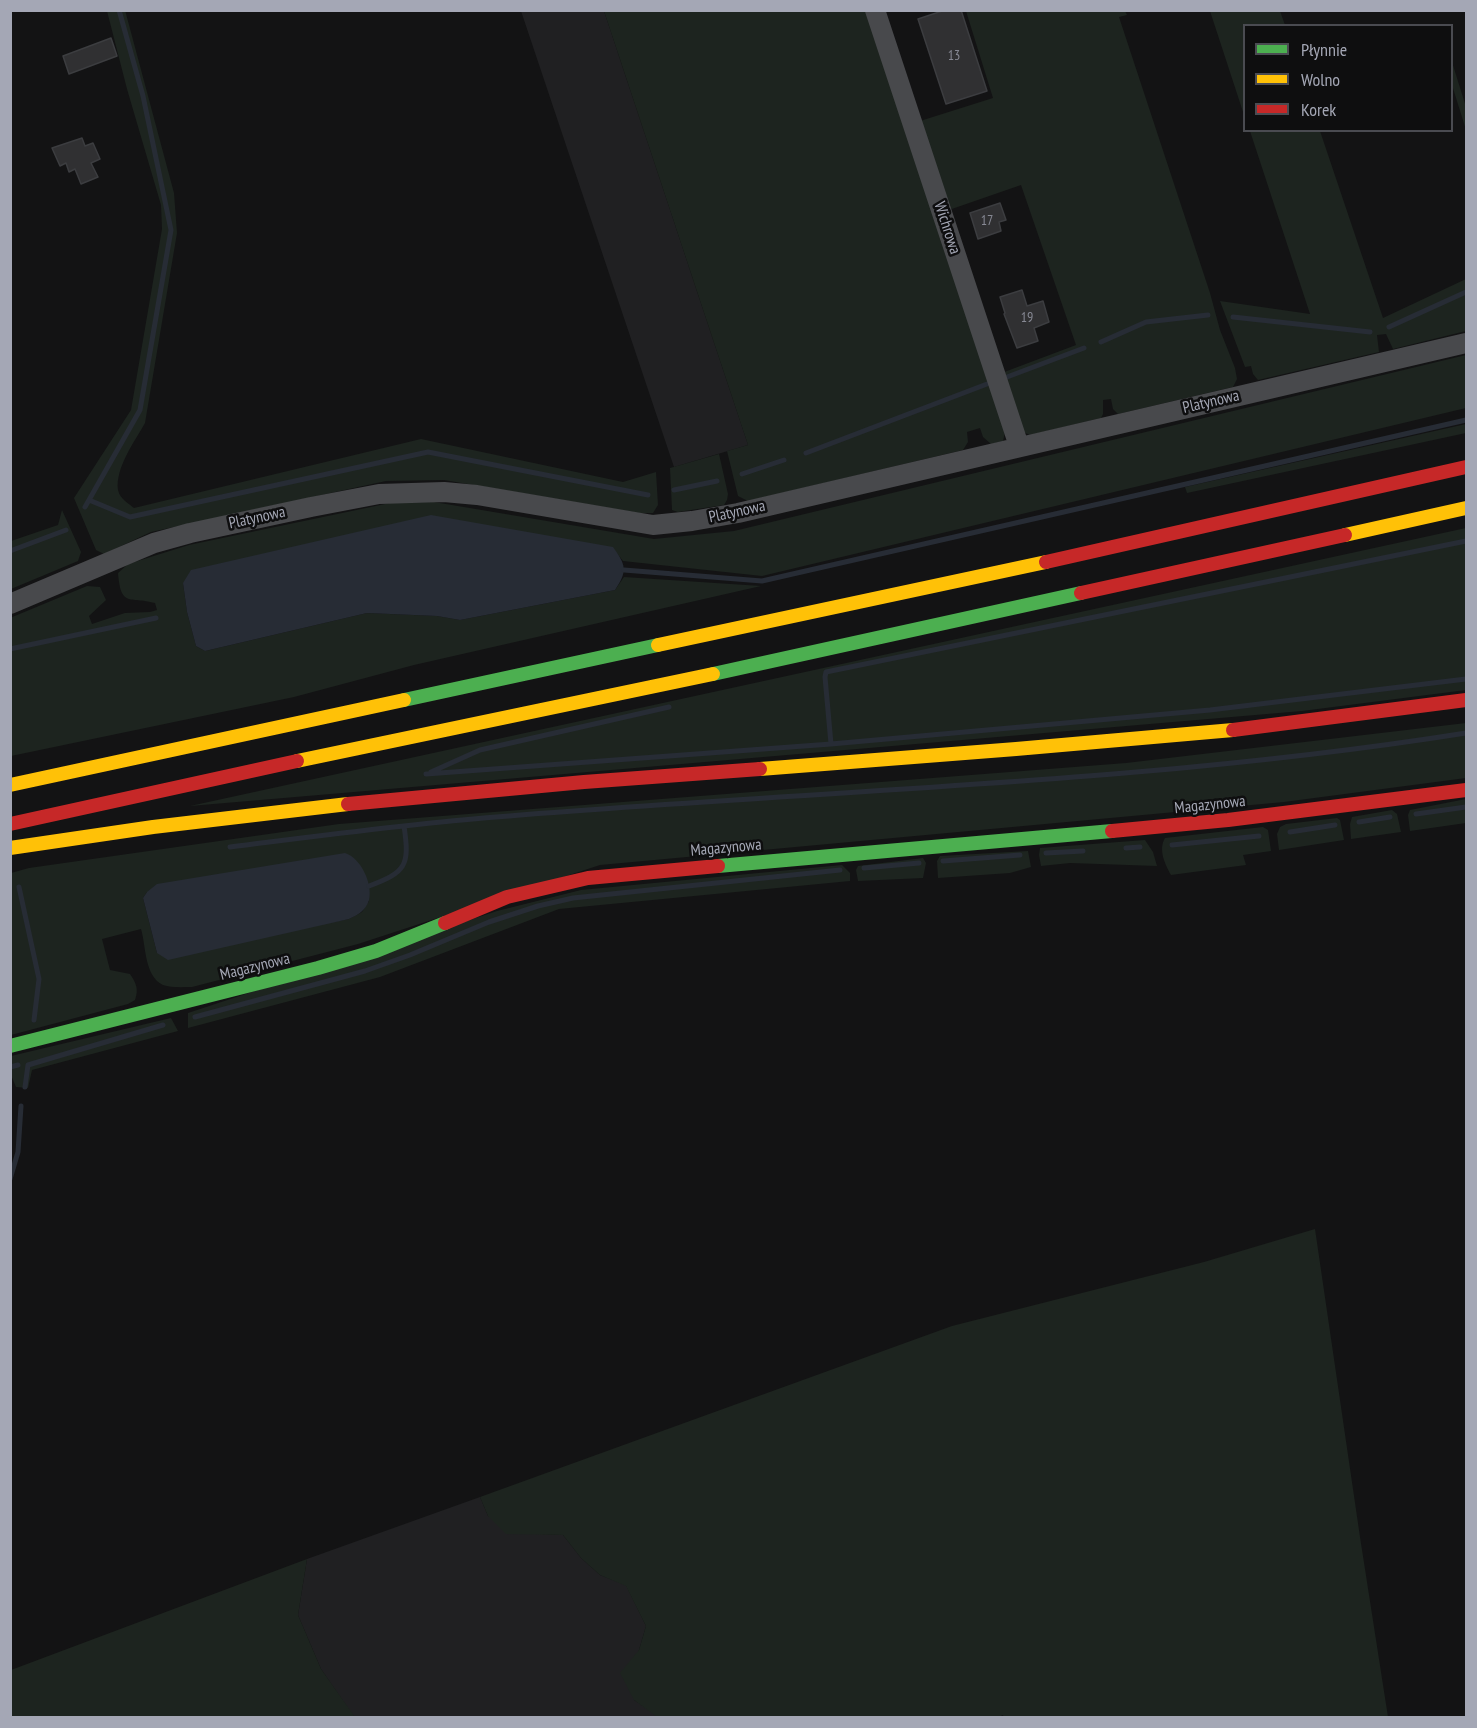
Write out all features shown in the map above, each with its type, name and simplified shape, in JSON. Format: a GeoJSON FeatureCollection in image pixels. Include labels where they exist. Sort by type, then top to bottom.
{"type":"FeatureCollection","features":[{"type":"Feature","properties":{"kind":"main road"},"geometry":{"type":"LineString","coordinates":[[10,785],[1161,536],[1467,467]]}},
{"type":"Feature","properties":{"kind":"main road"},"geometry":{"type":"LineString","coordinates":[[10,824],[240,773],[626,694],[1467,508]]}},
{"type":"Feature","properties":{"kind":"main road"},"geometry":{"type":"LineString","coordinates":[[10,848],[204,820],[445,793],[1160,737],[1328,719],[1467,700]]}},
{"type":"Feature","properties":{"kind":"main road","name":"Magazynowa"},"geometry":{"type":"LineString","coordinates":[[10,1046],[307,971],[376,951],[507,897],[588,878],[1228,820],[1467,790]]}},
{"type":"Feature","properties":{"kind":"street","name":"Wichrowa"},"geometry":{"type":"LineString","coordinates":[[875,10],[1019,446]]}},
{"type":"Feature","properties":{"kind":"street","name":"Platynowa"},"geometry":{"type":"LineString","coordinates":[[10,604],[154,543],[223,526],[380,494],[444,492],[477,495],[653,525],[692,521],[738,513],[1467,343]]}},
{"type":"Feature","properties":{"kind":"shaded area"},"geometry":{"type":"Polygon","coordinates":[[[125,10],[174,193],[177,233],[145,423],[123,464],[118,482],[120,496],[134,508],[421,439],[623,482],[656,472],[658,505],[653,513],[639,513],[444,480],[386,481],[151,532],[104,554],[96,550],[74,498],[131,410],[162,229],[161,205],[107,11],[125,10]]]}},
{"type":"Feature","properties":{"kind":"shaded area"},"geometry":{"type":"Polygon","coordinates":[[[521,11],[604,11],[748,445],[674,467],[521,11]]]}},
{"type":"Feature","properties":{"kind":"shaded area"},"geometry":{"type":"Polygon","coordinates":[[[604,11],[868,11],[1005,432],[1003,441],[991,444],[983,437],[980,428],[967,432],[968,442],[963,450],[748,501],[738,496],[727,451],[748,445],[604,11]]]}},
{"type":"Feature","properties":{"kind":"shaded area"},"geometry":{"type":"Polygon","coordinates":[[[966,11],[1125,11],[1127,15],[1119,17],[1210,293],[1220,330],[1235,368],[1237,379],[1233,387],[1118,414],[1113,409],[1111,399],[1103,400],[1101,418],[1030,435],[1023,432],[999,374],[1076,345],[1021,185],[946,211],[917,122],[993,98],[966,11]]]}},
{"type":"Feature","properties":{"kind":"shaded area"},"geometry":{"type":"Polygon","coordinates":[[[1210,11],[1280,11],[1285,24],[1243,24],[1243,112],[1210,11]]]}},
{"type":"Feature","properties":{"kind":"shaded area"},"geometry":{"type":"Polygon","coordinates":[[[1453,65],[1466,107],[1466,130],[1453,88],[1453,65]]]}},
{"type":"Feature","properties":{"kind":"shaded area"},"geometry":{"type":"Polygon","coordinates":[[[1250,132],[1320,132],[1383,318],[1466,279],[1466,331],[1393,349],[1386,334],[1377,335],[1379,352],[1258,380],[1251,366],[1245,367],[1220,301],[1310,314],[1250,132]]]}},
{"type":"Feature","properties":{"kind":"shaded area"},"geometry":{"type":"Polygon","coordinates":[[[1466,355],[1466,408],[762,576],[623,561],[612,547],[183,583],[187,612],[196,646],[205,651],[367,613],[437,616],[460,620],[615,590],[624,577],[761,586],[414,665],[294,697],[11,756],[10,618],[87,586],[100,587],[106,600],[89,616],[92,624],[125,613],[157,610],[155,603],[133,600],[124,596],[119,584],[118,573],[128,564],[189,545],[390,503],[434,502],[654,539],[734,531],[1466,355]]]}},
{"type":"Feature","properties":{"kind":"shaded area"},"geometry":{"type":"Polygon","coordinates":[[[1466,424],[1466,433],[1187,493],[1185,487],[1466,424]]]}},
{"type":"Feature","properties":{"kind":"shaded area"},"geometry":{"type":"Polygon","coordinates":[[[719,454],[728,494],[724,505],[678,512],[672,510],[670,468],[719,454]]]}},
{"type":"Feature","properties":{"kind":"shaded area"},"geometry":{"type":"Polygon","coordinates":[[[62,510],[81,552],[78,561],[11,589],[11,541],[58,525],[62,510]]]}},
{"type":"Feature","properties":{"kind":"shaded area"},"geometry":{"type":"Polygon","coordinates":[[[431,515],[613,547],[621,559],[624,573],[615,590],[460,620],[437,616],[367,613],[205,651],[196,646],[187,612],[183,583],[191,570],[431,515]]]}},
{"type":"Feature","properties":{"kind":"shaded area"},"geometry":{"type":"Polygon","coordinates":[[[1466,528],[1466,690],[1302,711],[190,806],[1466,528]]]}},
{"type":"Feature","properties":{"kind":"shaded area"},"geometry":{"type":"Polygon","coordinates":[[[1466,723],[1466,778],[1284,802],[600,865],[358,944],[192,987],[170,987],[157,981],[149,968],[141,929],[102,939],[110,970],[130,974],[134,980],[137,989],[135,1000],[128,1004],[11,1035],[11,873],[29,868],[339,824],[1126,763],[1466,723]],[[147,892],[143,898],[157,953],[349,919],[362,912],[369,901],[147,892]]]}},
{"type":"Feature","properties":{"kind":"shaded area"},"geometry":{"type":"Polygon","coordinates":[[[1466,799],[1466,823],[1410,831],[1408,815],[1410,810],[1466,799]]]}},
{"type":"Feature","properties":{"kind":"shaded area"},"geometry":{"type":"Polygon","coordinates":[[[1392,810],[1397,814],[1401,832],[1351,839],[1352,817],[1392,810]]]}},
{"type":"Feature","properties":{"kind":"shaded area"},"geometry":{"type":"Polygon","coordinates":[[[1337,818],[1340,820],[1344,840],[1279,850],[1277,834],[1280,827],[1286,824],[1337,818]]]}},
{"type":"Feature","properties":{"kind":"shaded area"},"geometry":{"type":"Polygon","coordinates":[[[1263,827],[1268,830],[1271,851],[1243,855],[1246,865],[1171,875],[1165,862],[1162,847],[1165,838],[1263,827]]]}},
{"type":"Feature","properties":{"kind":"shaded area"},"geometry":{"type":"Polygon","coordinates":[[[1145,840],[1153,852],[1157,866],[1070,863],[1041,866],[1040,848],[1145,840]]]}},
{"type":"Feature","properties":{"kind":"shaded area"},"geometry":{"type":"Polygon","coordinates":[[[1028,851],[1031,867],[1010,873],[938,878],[937,861],[940,856],[1028,851]]]}},
{"type":"Feature","properties":{"kind":"shaded area"},"geometry":{"type":"Polygon","coordinates":[[[345,853],[361,866],[369,887],[368,904],[355,916],[168,960],[157,953],[143,898],[157,884],[345,853]]]}},
{"type":"Feature","properties":{"kind":"shaded area"},"geometry":{"type":"Polygon","coordinates":[[[923,858],[926,863],[923,878],[858,881],[856,870],[858,866],[923,858]]]}},
{"type":"Feature","properties":{"kind":"shaded area"},"geometry":{"type":"Polygon","coordinates":[[[842,865],[850,873],[850,881],[559,909],[380,977],[188,1028],[188,1013],[497,911],[581,890],[842,865]]]}},
{"type":"Feature","properties":{"kind":"shaded area"},"geometry":{"type":"Polygon","coordinates":[[[171,1018],[178,1031],[32,1070],[28,1088],[16,1087],[11,1075],[11,1056],[171,1018]]]}},
{"type":"Feature","properties":{"kind":"shaded area"},"geometry":{"type":"Polygon","coordinates":[[[1315,1229],[1388,1717],[1004,1718],[1003,1715],[996,1718],[657,1717],[634,1700],[620,1673],[639,1650],[646,1626],[626,1586],[600,1575],[581,1558],[563,1535],[506,1534],[488,1516],[480,1497],[952,1326],[1204,1262],[1315,1229]]]}},
{"type":"Feature","properties":{"kind":"shaded area"},"geometry":{"type":"Polygon","coordinates":[[[480,1497],[488,1516],[542,1534],[563,1535],[581,1558],[600,1575],[626,1585],[646,1626],[639,1650],[634,1700],[657,1717],[355,1717],[352,1714],[321,1669],[298,1615],[307,1559],[480,1497]]]}},
{"type":"Feature","properties":{"kind":"shaded area"},"geometry":{"type":"Polygon","coordinates":[[[307,1559],[298,1615],[321,1669],[355,1717],[11,1717],[11,1670],[307,1559]]]}},
{"type":"Feature","properties":{"kind":"building"},"geometry":{"type":"Polygon","coordinates":[[[945,10],[961,10],[987,91],[946,104],[918,19],[945,10]]]}},
{"type":"Feature","properties":{"kind":"building"},"geometry":{"type":"Polygon","coordinates":[[[111,38],[117,56],[69,74],[63,56],[111,38]]]}},
{"type":"Feature","properties":{"kind":"building"},"geometry":{"type":"Polygon","coordinates":[[[82,138],[85,146],[93,143],[100,159],[91,163],[98,177],[81,184],[75,169],[69,172],[66,163],[60,166],[52,148],[82,138]]]}},
{"type":"Feature","properties":{"kind":"building"},"geometry":{"type":"Polygon","coordinates":[[[1000,203],[1006,220],[999,222],[1001,231],[978,239],[970,213],[1000,203]]]}},
{"type":"Feature","properties":{"kind":"building"},"geometry":{"type":"Polygon","coordinates":[[[1022,290],[1027,306],[1043,301],[1049,322],[1034,328],[1038,341],[1017,348],[1000,297],[1022,290]]]}},
{"type":"Feature","properties":{"kind":"waterway"},"geometry":{"type":"LineString","coordinates":[[85,507],[140,410],[171,230],[143,96],[119,10]]}},
{"type":"Feature","properties":{"kind":"waterway"},"geometry":{"type":"LineString","coordinates":[[1389,327],[1466,292]]}},
{"type":"Feature","properties":{"kind":"waterway"},"geometry":{"type":"LineString","coordinates":[[1101,342],[1146,322],[1208,315]]}},
{"type":"Feature","properties":{"kind":"waterway"},"geometry":{"type":"LineString","coordinates":[[1233,317],[1370,332]]}},
{"type":"Feature","properties":{"kind":"waterway"},"geometry":{"type":"LineString","coordinates":[[1007,377],[1084,348]]}},
{"type":"Feature","properties":{"kind":"waterway"},"geometry":{"type":"LineString","coordinates":[[806,453],[987,384]]}},
{"type":"Feature","properties":{"kind":"waterway"},"geometry":{"type":"LineString","coordinates":[[624,570],[762,581],[1466,420]]}},
{"type":"Feature","properties":{"kind":"waterway"},"geometry":{"type":"LineString","coordinates":[[89,500],[130,517],[428,452],[648,495]]}},
{"type":"Feature","properties":{"kind":"waterway"},"geometry":{"type":"LineString","coordinates":[[742,474],[784,460]]}},
{"type":"Feature","properties":{"kind":"waterway"},"geometry":{"type":"LineString","coordinates":[[674,490],[717,481]]}},
{"type":"Feature","properties":{"kind":"waterway"},"geometry":{"type":"LineString","coordinates":[[10,551],[66,530]]}},
{"type":"Feature","properties":{"kind":"waterway"},"geometry":{"type":"LineString","coordinates":[[831,744],[826,672],[1466,541]]}},
{"type":"Feature","properties":{"kind":"waterway"},"geometry":{"type":"LineString","coordinates":[[10,649],[156,618]]}},
{"type":"Feature","properties":{"kind":"waterway"},"geometry":{"type":"LineString","coordinates":[[426,774],[831,744],[1210,710],[1466,679]]}},
{"type":"Feature","properties":{"kind":"waterway"},"geometry":{"type":"LineString","coordinates":[[431,772],[480,750],[669,707]]}},
{"type":"Feature","properties":{"kind":"waterway"},"geometry":{"type":"LineString","coordinates":[[230,847],[496,817],[982,784],[1225,764],[1466,733]]}},
{"type":"Feature","properties":{"kind":"waterway"},"geometry":{"type":"LineString","coordinates":[[1416,814],[1466,807]]}},
{"type":"Feature","properties":{"kind":"waterway"},"geometry":{"type":"LineString","coordinates":[[1359,822],[1390,817]]}},
{"type":"Feature","properties":{"kind":"waterway"},"geometry":{"type":"LineString","coordinates":[[1290,832],[1335,825]]}},
{"type":"Feature","properties":{"kind":"waterway"},"geometry":{"type":"LineString","coordinates":[[369,886],[391,876],[403,866],[406,850],[404,826]]}},
{"type":"Feature","properties":{"kind":"waterway"},"geometry":{"type":"LineString","coordinates":[[1172,845],[1259,836]]}},
{"type":"Feature","properties":{"kind":"waterway"},"geometry":{"type":"LineString","coordinates":[[1126,848],[1140,847]]}},
{"type":"Feature","properties":{"kind":"waterway"},"geometry":{"type":"LineString","coordinates":[[1046,853],[1083,851]]}},
{"type":"Feature","properties":{"kind":"waterway"},"geometry":{"type":"LineString","coordinates":[[943,861],[1020,855]]}},
{"type":"Feature","properties":{"kind":"waterway"},"geometry":{"type":"LineString","coordinates":[[864,868],[919,863]]}},
{"type":"Feature","properties":{"kind":"waterway"},"geometry":{"type":"LineString","coordinates":[[195,1017],[365,971],[489,922],[538,906],[573,898],[840,870]]}},
{"type":"Feature","properties":{"kind":"waterway"},"geometry":{"type":"LineString","coordinates":[[19,887],[39,979],[34,1020]]}},
{"type":"Feature","properties":{"kind":"waterway"},"geometry":{"type":"LineString","coordinates":[[25,1087],[28,1065],[163,1025]]}},
{"type":"Feature","properties":{"kind":"waterway"},"geometry":{"type":"LineString","coordinates":[[10,1067],[18,1065]]}},
{"type":"Feature","properties":{"kind":"waterway"},"geometry":{"type":"LineString","coordinates":[[10,1179],[18,1152],[21,1106]]}},
{"type":"Feature","properties":{"kind":"traffic: fast"},"geometry":{"type":"LineString","coordinates":[[713,674],[1081,593]]}},
{"type":"Feature","properties":{"kind":"traffic: fast"},"geometry":{"type":"LineString","coordinates":[[404,700],[658,645]]}},
{"type":"Feature","properties":{"kind":"traffic: fast"},"geometry":{"type":"LineString","coordinates":[[718,866],[1112,831]]}},
{"type":"Feature","properties":{"kind":"traffic: fast"},"geometry":{"type":"LineString","coordinates":[[10,1046],[318,968],[376,951],[445,923]]}},
{"type":"Feature","properties":{"kind":"traffic: slow"},"geometry":{"type":"LineString","coordinates":[[1345,535],[1466,508]]}},
{"type":"Feature","properties":{"kind":"traffic: slow"},"geometry":{"type":"LineString","coordinates":[[658,645],[1046,562]]}},
{"type":"Feature","properties":{"kind":"traffic: slow"},"geometry":{"type":"LineString","coordinates":[[297,761],[713,674]]}},
{"type":"Feature","properties":{"kind":"traffic: slow"},"geometry":{"type":"LineString","coordinates":[[10,785],[404,700]]}},
{"type":"Feature","properties":{"kind":"traffic: slow"},"geometry":{"type":"LineString","coordinates":[[760,769],[1233,730]]}},
{"type":"Feature","properties":{"kind":"traffic: slow"},"geometry":{"type":"LineString","coordinates":[[10,848],[153,827],[348,804]]}},
{"type":"Feature","properties":{"kind":"traffic: jam"},"geometry":{"type":"LineString","coordinates":[[1046,562],[1466,467]]}},
{"type":"Feature","properties":{"kind":"traffic: jam"},"geometry":{"type":"LineString","coordinates":[[1081,593],[1345,535]]}},
{"type":"Feature","properties":{"kind":"traffic: jam"},"geometry":{"type":"LineString","coordinates":[[1233,730],[1466,700]]}},
{"type":"Feature","properties":{"kind":"traffic: jam"},"geometry":{"type":"LineString","coordinates":[[10,824],[297,761]]}},
{"type":"Feature","properties":{"kind":"traffic: jam"},"geometry":{"type":"LineString","coordinates":[[348,804],[584,782],[760,769]]}},
{"type":"Feature","properties":{"kind":"traffic: jam"},"geometry":{"type":"LineString","coordinates":[[1112,831],[1228,820],[1466,790]]}},
{"type":"Feature","properties":{"kind":"traffic: jam"},"geometry":{"type":"LineString","coordinates":[[445,923],[507,897],[588,878],[718,866]]}}]}
